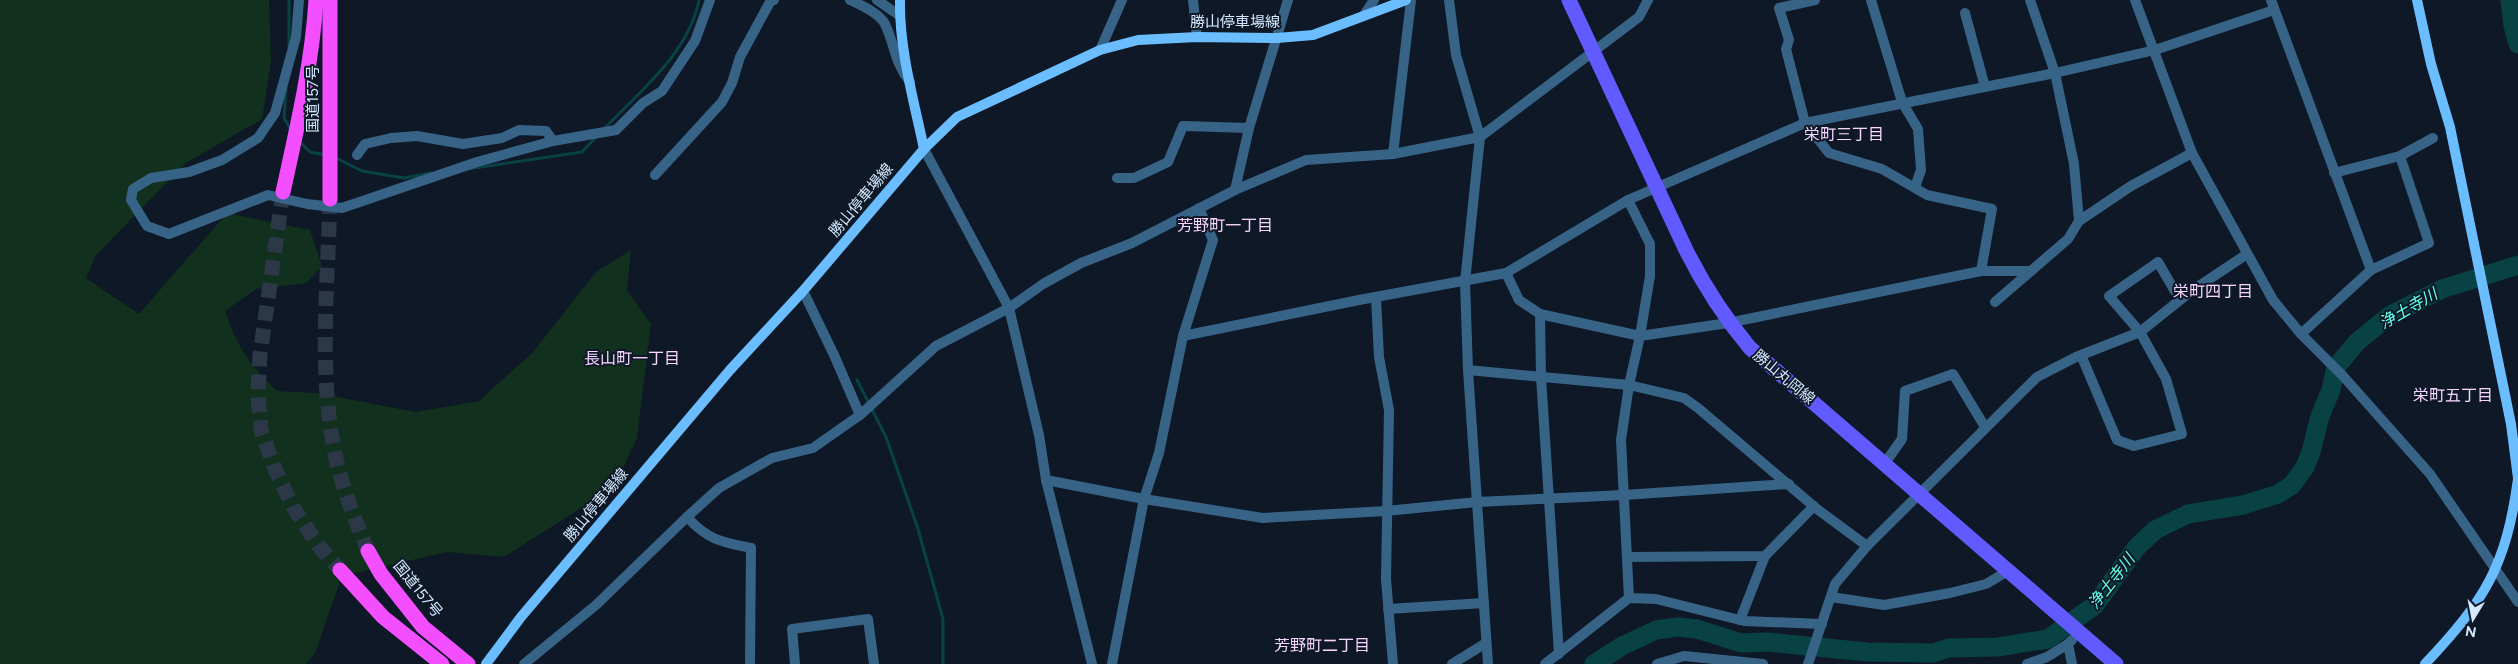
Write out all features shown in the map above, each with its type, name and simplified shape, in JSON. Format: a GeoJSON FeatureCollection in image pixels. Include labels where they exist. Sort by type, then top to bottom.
{"type":"FeatureCollection","features":[{"type":"Feature","properties":{"kind":"highway","name":"国道157号"},"geometry":{"type":"LineString","coordinates":[[283,192],[304,97],[313,43],[316,0]]}},
{"type":"Feature","properties":{"kind":"highway","name":"国道157号"},"geometry":{"type":"LineString","coordinates":[[330,0],[330,199]]}},
{"type":"Feature","properties":{"kind":"highway","name":"国道157号"},"geometry":{"type":"LineString","coordinates":[[368,551],[381,574],[423,627],[468,664]]}},
{"type":"Feature","properties":{"kind":"highway"},"geometry":{"type":"LineString","coordinates":[[340,570],[383,617],[442,664]]}},
{"type":"Feature","properties":{"kind":"main road"},"geometry":{"type":"LineString","coordinates":[[900,0],[900,16],[910,83],[924,149]]}},
{"type":"Feature","properties":{"kind":"main road","name":"勝山停車場線"},"geometry":{"type":"LineString","coordinates":[[486,664],[527,610],[730,370],[803,291],[924,149],[957,117],[1100,50],[1138,40],[1197,37],[1277,38],[1313,35],[1406,0]]}},
{"type":"Feature","properties":{"kind":"main road","name":"勝山丸岡線"},"geometry":{"type":"LineString","coordinates":[[1569,0],[1700,278],[1728,323],[1750,348],[2116,664]]}},
{"type":"Feature","properties":{"kind":"main road"},"geometry":{"type":"LineString","coordinates":[[2417,0],[2431,64],[2450,127],[2511,424],[2518,479],[2509,532],[2487,588],[2472,611],[2425,664]]}},
{"type":"Feature","properties":{"kind":"street"},"geometry":{"type":"LineString","coordinates":[[299,0],[296,37],[275,113],[258,138],[222,160],[189,172],[151,178],[133,189],[131,200],[147,226],[169,234],[268,195],[307,204],[342,208],[477,162],[553,141],[616,130],[643,103],[662,91],[695,41],[710,0]]}},
{"type":"Feature","properties":{"kind":"street"},"geometry":{"type":"LineString","coordinates":[[655,176],[722,102],[732,83],[740,58],[770,2],[774,0]]}},
{"type":"Feature","properties":{"kind":"street"},"geometry":{"type":"LineString","coordinates":[[850,0],[862,5],[884,23],[900,69],[910,83]]}},
{"type":"Feature","properties":{"kind":"street"},"geometry":{"type":"LineString","coordinates":[[877,0],[900,16]]}},
{"type":"Feature","properties":{"kind":"street"},"geometry":{"type":"LineString","coordinates":[[1100,50],[1122,0]]}},
{"type":"Feature","properties":{"kind":"street"},"geometry":{"type":"LineString","coordinates":[[1193,0],[1197,37]]}},
{"type":"Feature","properties":{"kind":"street"},"geometry":{"type":"LineString","coordinates":[[1235,190],[1249,128],[1288,0]]}},
{"type":"Feature","properties":{"kind":"street"},"geometry":{"type":"LineString","coordinates":[[1364,15],[1374,0]]}},
{"type":"Feature","properties":{"kind":"street"},"geometry":{"type":"LineString","coordinates":[[1393,154],[1411,0]]}},
{"type":"Feature","properties":{"kind":"street"},"geometry":{"type":"LineString","coordinates":[[1449,0],[1456,55],[1480,137],[1465,282],[1468,370],[1488,664]]}},
{"type":"Feature","properties":{"kind":"street"},"geometry":{"type":"LineString","coordinates":[[524,664],[596,605],[719,488],[772,458],[813,448],[860,415],[936,346],[1009,308],[1043,284],[1081,263],[1132,243],[1235,190],[1306,160],[1393,154],[1480,137],[1639,17],[1648,0]]}},
{"type":"Feature","properties":{"kind":"street"},"geometry":{"type":"LineString","coordinates":[[1815,0],[1779,8],[1789,40],[1786,49],[1805,123],[1829,153],[1882,169],[1927,195],[1992,209],[1980,271]]}},
{"type":"Feature","properties":{"kind":"street"},"geometry":{"type":"LineString","coordinates":[[1871,0],[1902,102],[1918,129],[1921,170],[1915,187]]}},
{"type":"Feature","properties":{"kind":"street"},"geometry":{"type":"LineString","coordinates":[[2030,0],[2055,73],[2074,164],[2079,221]]}},
{"type":"Feature","properties":{"kind":"street"},"geometry":{"type":"LineString","coordinates":[[2135,0],[2192,153],[2273,300],[2304,337],[2343,376],[2430,474],[2518,602]]}},
{"type":"Feature","properties":{"kind":"street"},"geometry":{"type":"LineString","coordinates":[[2271,0],[2371,270]]}},
{"type":"Feature","properties":{"kind":"street"},"geometry":{"type":"LineString","coordinates":[[1183,336],[1223,326],[1506,273],[1628,200],[1656,186],[1805,123],[1902,102],[2055,73],[2155,50],[2274,10]]}},
{"type":"Feature","properties":{"kind":"street"},"geometry":{"type":"LineString","coordinates":[[1965,13],[1985,87]]}},
{"type":"Feature","properties":{"kind":"street"},"geometry":{"type":"LineString","coordinates":[[1116,178],[1134,178],[1168,162],[1183,126],[1249,128]]}},
{"type":"Feature","properties":{"kind":"street"},"geometry":{"type":"LineString","coordinates":[[357,155],[365,144],[391,138],[417,136],[463,144],[502,138],[519,130],[546,131],[553,141]]}},
{"type":"Feature","properties":{"kind":"street"},"geometry":{"type":"LineString","coordinates":[[2334,173],[2400,156],[2433,138]]}},
{"type":"Feature","properties":{"kind":"street"},"geometry":{"type":"LineString","coordinates":[[924,149],[1009,308],[1039,435],[1046,480],[1092,664]]}},
{"type":"Feature","properties":{"kind":"street"},"geometry":{"type":"LineString","coordinates":[[1995,302],[2068,239],[2079,221],[2131,186],[2192,153]]}},
{"type":"Feature","properties":{"kind":"street"},"geometry":{"type":"LineString","coordinates":[[2304,337],[2371,270],[2429,244],[2400,156]]}},
{"type":"Feature","properties":{"kind":"street"},"geometry":{"type":"LineString","coordinates":[[1628,200],[1650,244],[1650,276],[1640,336],[1629,385],[1622,440],[1629,598]]}},
{"type":"Feature","properties":{"kind":"street"},"geometry":{"type":"LineString","coordinates":[[1112,664],[1144,499],[1159,453],[1183,336],[1213,240],[1199,208]]}},
{"type":"Feature","properties":{"kind":"street"},"geometry":{"type":"LineString","coordinates":[[1808,664],[1835,584],[1867,546],[2036,377],[2082,355],[2140,332],[2180,300],[2247,254]]}},
{"type":"Feature","properties":{"kind":"street"},"geometry":{"type":"LineString","coordinates":[[2082,355],[2117,440],[2134,446],[2182,434],[2166,379],[2140,332],[2109,296],[2158,262],[2180,300]]}},
{"type":"Feature","properties":{"kind":"street"},"geometry":{"type":"LineString","coordinates":[[1506,273],[1519,300],[1540,314],[1640,336],[1728,323],[1980,271],[2031,271]]}},
{"type":"Feature","properties":{"kind":"street"},"geometry":{"type":"LineString","coordinates":[[803,291],[860,415]]}},
{"type":"Feature","properties":{"kind":"street"},"geometry":{"type":"LineString","coordinates":[[1376,298],[1378,357],[1389,410],[1386,579],[1393,664]]}},
{"type":"Feature","properties":{"kind":"street"},"geometry":{"type":"LineString","coordinates":[[1540,314],[1541,377],[1559,654]]}},
{"type":"Feature","properties":{"kind":"street"},"geometry":{"type":"LineString","coordinates":[[1468,370],[1629,385],[1684,398],[1814,506],[1867,546]]}},
{"type":"Feature","properties":{"kind":"street"},"geometry":{"type":"LineString","coordinates":[[1885,463],[1902,438],[1905,391],[1913,388],[1952,374],[1985,427]]}},
{"type":"Feature","properties":{"kind":"street"},"geometry":{"type":"LineString","coordinates":[[1046,480],[1144,499],[1263,518],[1386,511],[1477,502],[1789,484]]}},
{"type":"Feature","properties":{"kind":"street"},"geometry":{"type":"LineString","coordinates":[[1740,620],[1765,556],[1814,506]]}},
{"type":"Feature","properties":{"kind":"street"},"geometry":{"type":"LineString","coordinates":[[687,517],[699,531],[712,540],[751,548],[750,664]]}},
{"type":"Feature","properties":{"kind":"street"},"geometry":{"type":"LineString","coordinates":[[1627,557],[1765,556]]}},
{"type":"Feature","properties":{"kind":"street"},"geometry":{"type":"LineString","coordinates":[[1831,597],[1884,605],[1950,594],[1986,584],[2008,571]]}},
{"type":"Feature","properties":{"kind":"street"},"geometry":{"type":"LineString","coordinates":[[1545,664],[1629,598],[1656,599],[1740,620],[1820,627]]}},
{"type":"Feature","properties":{"kind":"street"},"geometry":{"type":"LineString","coordinates":[[1388,609],[1484,603]]}},
{"type":"Feature","properties":{"kind":"street"},"geometry":{"type":"LineString","coordinates":[[792,663],[792,629],[868,619],[874,664]]}},
{"type":"Feature","properties":{"kind":"street"},"geometry":{"type":"LineString","coordinates":[[2027,664],[2046,657],[2068,644],[2080,634]]}},
{"type":"Feature","properties":{"kind":"street"},"geometry":{"type":"LineString","coordinates":[[1452,664],[1486,643]]}},
{"type":"Feature","properties":{"kind":"street"},"geometry":{"type":"LineString","coordinates":[[2068,644],[2072,664]]}},
{"type":"Feature","properties":{"kind":"street"},"geometry":{"type":"LineString","coordinates":[[1657,664],[1684,656],[1763,664]]}},
{"type":"Feature","properties":{"kind":"green space"},"geometry":{"type":"Polygon","coordinates":[[[0,0],[269,0],[271,62],[262,119],[186,163],[96,255],[86,278],[139,314],[227,213],[310,230],[322,266],[307,283],[256,289],[225,311],[245,355],[277,391],[316,393],[416,412],[479,401],[533,352],[596,272],[631,250],[627,290],[651,324],[637,438],[614,487],[504,557],[447,552],[342,576],[315,653],[306,664],[0,664],[0,0]]]}},
{"type":"Feature","properties":{"kind":"waterway"},"geometry":{"type":"LineString","coordinates":[[289,0],[289,47]]}},
{"type":"Feature","properties":{"kind":"waterway"},"geometry":{"type":"LineString","coordinates":[[604,129],[647,86],[674,54],[685,37],[699,0]]}},
{"type":"Feature","properties":{"kind":"waterway"},"geometry":{"type":"LineString","coordinates":[[2510,0],[2513,26],[2518,44]]}},
{"type":"Feature","properties":{"kind":"waterway"},"geometry":{"type":"LineString","coordinates":[[286,88],[284,118],[291,130]]}},
{"type":"Feature","properties":{"kind":"waterway"},"geometry":{"type":"LineString","coordinates":[[467,169],[582,152],[596,137]]}},
{"type":"Feature","properties":{"kind":"waterway"},"geometry":{"type":"LineString","coordinates":[[299,141],[310,152],[326,155]]}},
{"type":"Feature","properties":{"kind":"waterway"},"geometry":{"type":"LineString","coordinates":[[334,157],[362,171],[404,178],[431,173]]}},
{"type":"Feature","properties":{"kind":"waterway","name":"浄土寺川"},"geometry":{"type":"LineString","coordinates":[[1594,664],[1622,646],[1656,630],[1678,627],[1697,629],[1741,643],[1767,642],[1867,652],[1933,653],[1949,648],[1998,647],[2048,639],[2095,605],[2136,548],[2155,530],[2188,514],[2243,505],[2278,494],[2292,485],[2305,467],[2311,452],[2320,416],[2331,390],[2336,367],[2357,342],[2389,316],[2442,289],[2518,265]]}},
{"type":"Feature","properties":{"kind":"waterway"},"geometry":{"type":"LineString","coordinates":[[857,380],[886,437],[918,529],[943,619],[943,664]]}},
{"type":"Feature","properties":{"kind":"tunnel"},"geometry":{"type":"LineString","coordinates":[[283,192],[260,355],[258,394],[261,430],[275,469],[293,507],[318,545],[340,570]]}},
{"type":"Feature","properties":{"kind":"tunnel"},"geometry":{"type":"LineString","coordinates":[[330,199],[325,326],[325,359],[330,422],[341,479],[368,551]]}},
{"type":"Feature","properties":{"kind":"district","name":"栄町三丁目"},"geometry":{"type":"Point","coordinates":[1844,134]}},
{"type":"Feature","properties":{"kind":"district","name":"芳野町一丁目"},"geometry":{"type":"Point","coordinates":[1225,225]}},
{"type":"Feature","properties":{"kind":"district","name":"栄町四丁目"},"geometry":{"type":"Point","coordinates":[2213,291]}},
{"type":"Feature","properties":{"kind":"district","name":"長山町一丁目"},"geometry":{"type":"Point","coordinates":[632,358]}},
{"type":"Feature","properties":{"kind":"district","name":"栄町五丁目"},"geometry":{"type":"Point","coordinates":[2453,395]}},
{"type":"Feature","properties":{"kind":"district","name":"芳野町二丁目"},"geometry":{"type":"Point","coordinates":[1322,645]}}]}
